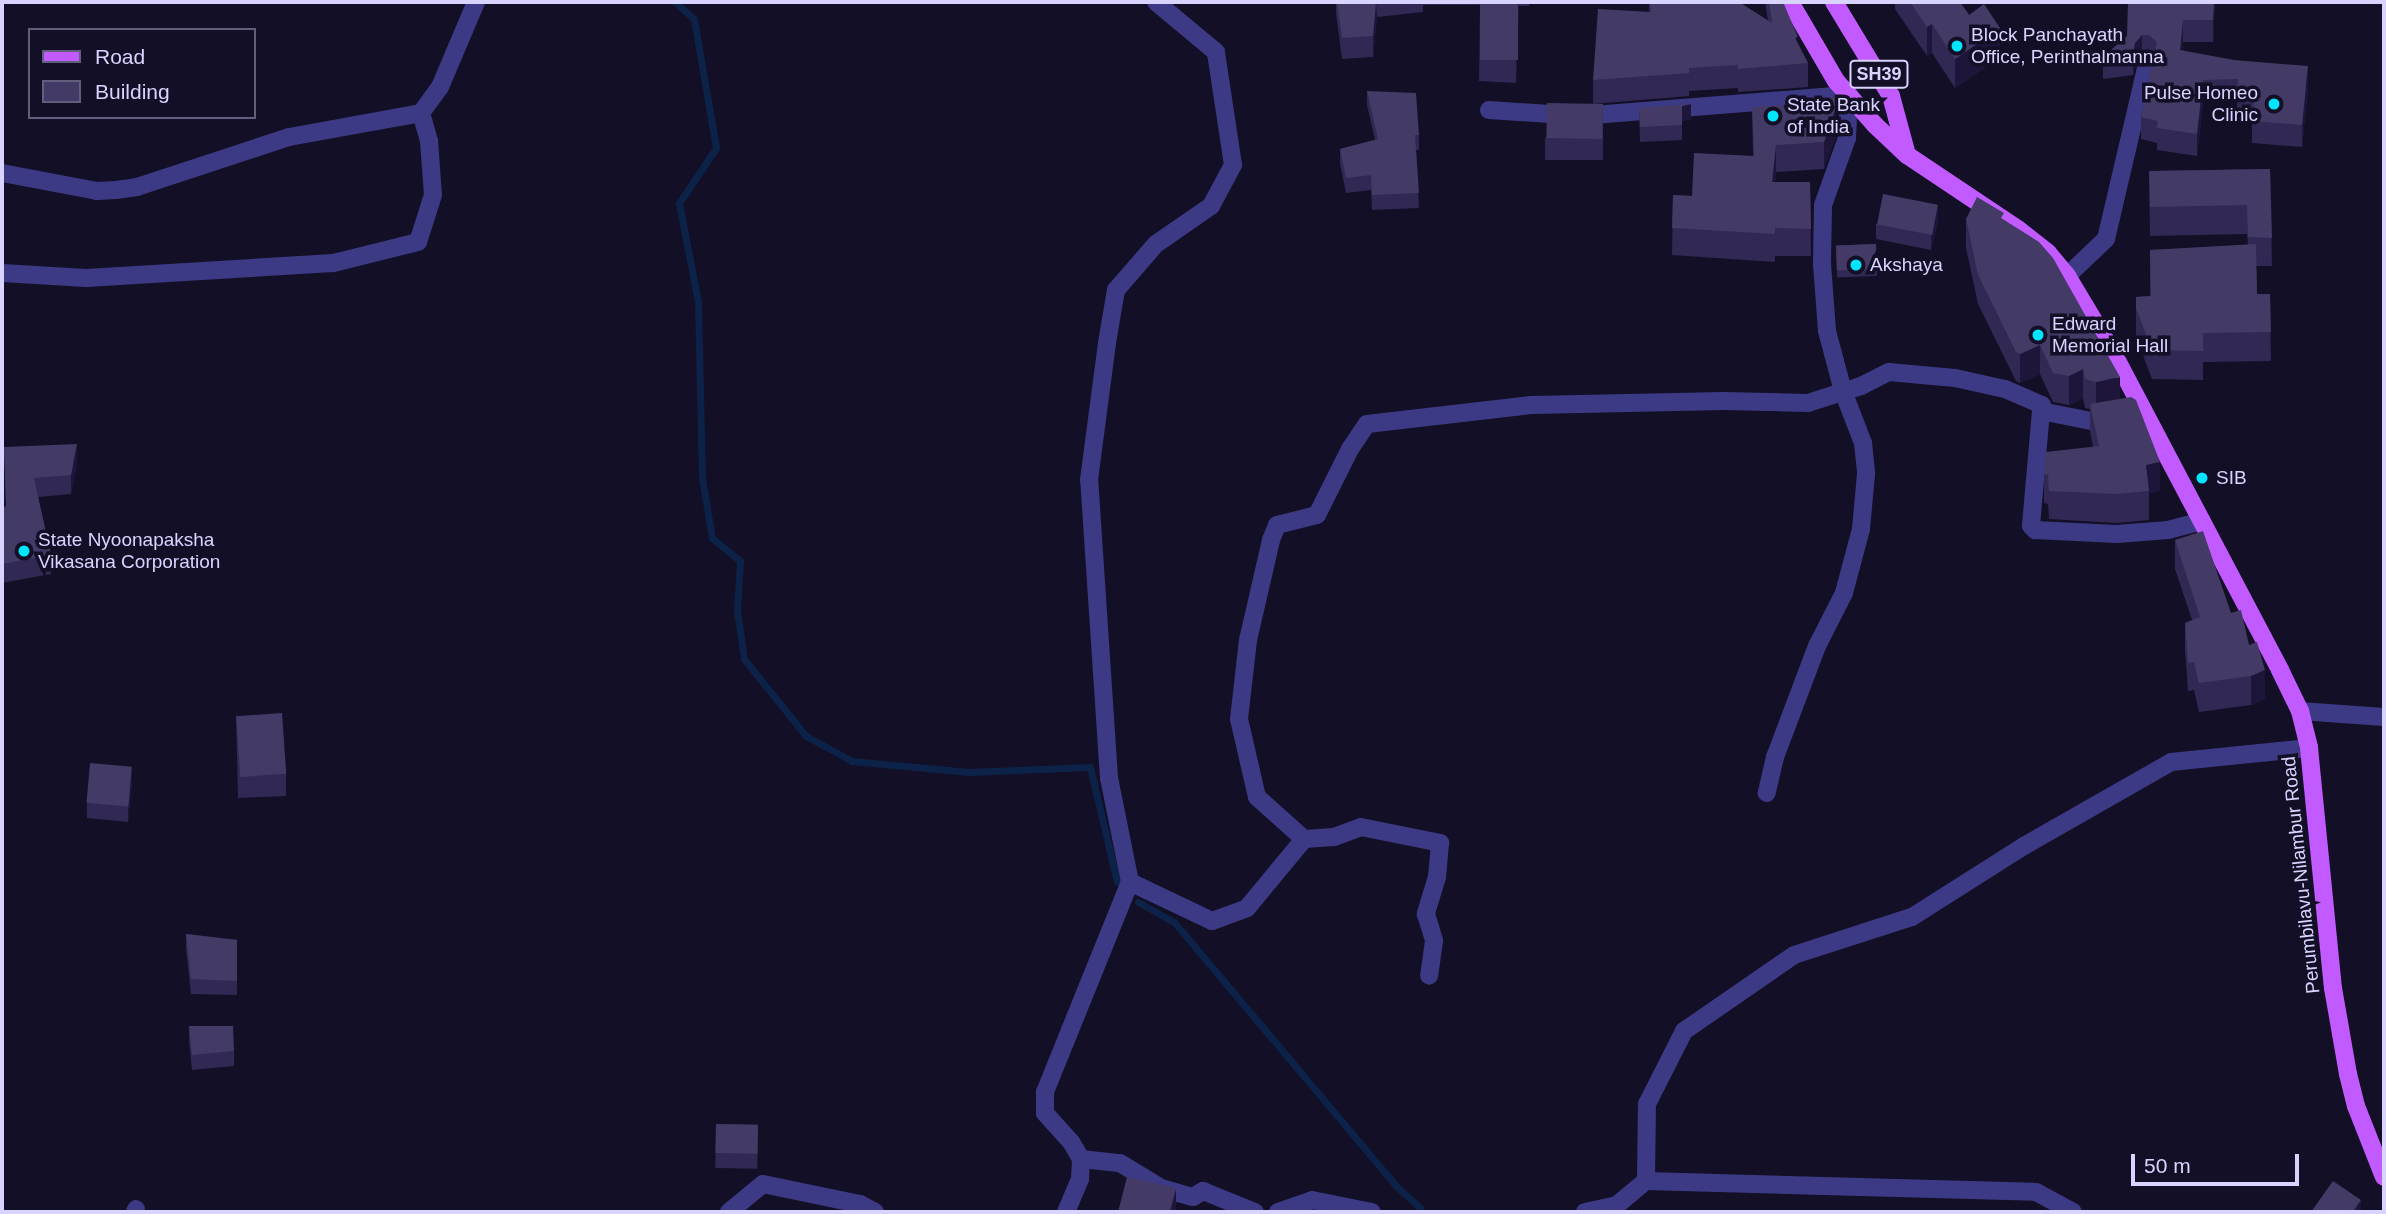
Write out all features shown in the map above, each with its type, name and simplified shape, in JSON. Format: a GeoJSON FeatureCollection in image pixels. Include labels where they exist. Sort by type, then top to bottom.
{"type":"FeatureCollection","features":[{"type":"Feature","properties":{"kind":"main road","name":"Perumbilavu-Nilambur Road"},"geometry":{"type":"LineString","coordinates":[[1790,2],[1829,71],[1874,125],[1907,155],[2049,253],[2067,276],[2143,408],[2300,711],[2309,748],[2323,905],[2340,1034],[2356,1106],[2378,1149],[2384,1177]]}},
{"type":"Feature","properties":{"kind":"main road","name":"SH39"},"geometry":{"type":"LineString","coordinates":[[1834,2],[1891,96],[1907,155]]}},
{"type":"Feature","properties":{"kind":"street"},"geometry":{"type":"LineString","coordinates":[[2,173],[97,191],[137,187],[289,137],[421,113],[440,87],[476,2]]}},
{"type":"Feature","properties":{"kind":"street"},"geometry":{"type":"LineString","coordinates":[[1066,1212],[1080,1179],[1081,1159],[1071,1142],[1045,1113],[1045,1092],[1130,882],[1109,778],[1089,480],[1107,343],[1116,290],[1156,244],[1211,206],[1233,165],[1216,52],[1156,2]]}},
{"type":"Feature","properties":{"kind":"street"},"geometry":{"type":"LineString","coordinates":[[2067,276],[2106,239],[2146,68]]}},
{"type":"Feature","properties":{"kind":"street"},"geometry":{"type":"LineString","coordinates":[[1489,110],[1580,116],[1849,96],[1847,138],[1823,205],[1826,331],[1843,391],[1863,443],[1866,474],[1861,529],[1844,593],[1817,646],[1775,757],[1767,793]]}},
{"type":"Feature","properties":{"kind":"street"},"geometry":{"type":"LineString","coordinates":[[2,273],[86,278],[333,263],[418,242],[433,195],[429,141],[421,113]]}},
{"type":"Feature","properties":{"kind":"street"},"geometry":{"type":"LineString","coordinates":[[1429,976],[1434,941],[1426,914],[1437,877],[1440,843],[1361,827],[1334,837],[1304,839],[1257,797],[1239,719],[1248,640],[1270,540],[1277,525],[1317,515],[1350,449],[1367,424],[1532,405],[1808,403],[1861,386],[1889,372],[1955,378],[2005,389],[2042,405],[2031,526],[2035,530],[2117,534],[2168,530],[2202,521]]}},
{"type":"Feature","properties":{"kind":"street"},"geometry":{"type":"LineString","coordinates":[[2041,411],[2096,422],[2125,416],[2143,408]]}},
{"type":"Feature","properties":{"kind":"street"},"geometry":{"type":"LineString","coordinates":[[2300,711],[2384,717]]}},
{"type":"Feature","properties":{"kind":"street"},"geometry":{"type":"LineString","coordinates":[[1646,1181],[1647,1104],[1684,1031],[1794,955],[1912,917],[2024,846],[2171,762],[2309,748]]}},
{"type":"Feature","properties":{"kind":"street"},"geometry":{"type":"LineString","coordinates":[[1130,882],[1212,921],[1247,908],[1304,839]]}},
{"type":"Feature","properties":{"kind":"street"},"geometry":{"type":"LineString","coordinates":[[1081,1159],[1120,1163],[1161,1188],[1193,1197],[1203,1191],[1255,1212]]}},
{"type":"Feature","properties":{"kind":"street"},"geometry":{"type":"LineString","coordinates":[[1585,1212],[1617,1205],[1646,1181],[2036,1192],[2073,1212]]}},
{"type":"Feature","properties":{"kind":"street"},"geometry":{"type":"LineString","coordinates":[[729,1212],[763,1184],[860,1204],[875,1212]]}},
{"type":"Feature","properties":{"kind":"street"},"geometry":{"type":"LineString","coordinates":[[1278,1212],[1312,1200],[1371,1212]]}},
{"type":"Feature","properties":{"kind":"building"},"geometry":{"type":"Polygon","coordinates":[[[1337,2],[1376,2],[1373,36],[1342,38],[1337,2]]]}},
{"type":"Feature","properties":{"kind":"building"},"geometry":{"type":"Polygon","coordinates":[[[1480,2],[1518,2],[1518,60],[1480,60],[1480,2]]]}},
{"type":"Feature","properties":{"kind":"building"},"geometry":{"type":"Polygon","coordinates":[[[1650,2],[1739,2],[1772,23],[1769,2],[1783,2],[1798,37],[1795,38],[1808,63],[1738,69],[1738,65],[1689,68],[1689,73],[1593,80],[1598,9],[1651,12],[1650,2]]]}},
{"type":"Feature","properties":{"kind":"building"},"geometry":{"type":"Polygon","coordinates":[[[1910,2],[1960,2],[1969,15],[1984,4],[2000,28],[1955,59],[1932,24],[1927,27],[1910,2]]]}},
{"type":"Feature","properties":{"kind":"building"},"geometry":{"type":"Polygon","coordinates":[[[2128,2],[2214,2],[2213,20],[2183,20],[2180,50],[2234,60],[2308,66],[2302,125],[2252,121],[2254,99],[2237,98],[2238,79],[2203,80],[2197,134],[2157,128],[2158,121],[2141,117],[2157,42],[2149,35],[2142,35],[2135,43],[2133,53],[2103,57],[2127,36],[2128,2]]]}},
{"type":"Feature","properties":{"kind":"building"},"geometry":{"type":"Polygon","coordinates":[[[1367,91],[1416,93],[1419,135],[1415,135],[1419,193],[1372,195],[1371,175],[1346,178],[1340,149],[1378,139],[1367,91]]]}},
{"type":"Feature","properties":{"kind":"building"},"geometry":{"type":"Polygon","coordinates":[[[1836,97],[1836,108],[1824,142],[1776,145],[1772,182],[1810,182],[1811,229],[1775,228],[1775,234],[1672,228],[1673,195],[1692,196],[1694,153],[1754,156],[1752,107],[1808,104],[1808,99],[1836,97]]]}},
{"type":"Feature","properties":{"kind":"building"},"geometry":{"type":"Polygon","coordinates":[[[1547,103],[1603,104],[1602,139],[1546,138],[1547,103]]]}},
{"type":"Feature","properties":{"kind":"building"},"geometry":{"type":"Polygon","coordinates":[[[1691,104],[1682,106],[1682,125],[1640,127],[1639,108],[1691,104]]]}},
{"type":"Feature","properties":{"kind":"building"},"geometry":{"type":"Polygon","coordinates":[[[2270,169],[2272,238],[2248,237],[2247,205],[2150,207],[2149,171],[2270,169]]]}},
{"type":"Feature","properties":{"kind":"building"},"geometry":{"type":"Polygon","coordinates":[[[1883,194],[1938,205],[1932,235],[1877,224],[1883,194]]]}},
{"type":"Feature","properties":{"kind":"building","name":"Edward Memorial Hall"},"geometry":{"type":"Polygon","coordinates":[[[1977,197],[2004,213],[2001,218],[2039,242],[2053,258],[2120,377],[2096,382],[2085,379],[2083,369],[2069,376],[2053,373],[2040,345],[2020,354],[2016,352],[1978,275],[1966,219],[1977,197]]]}},
{"type":"Feature","properties":{"kind":"building","name":"Akshaya"},"geometry":{"type":"Polygon","coordinates":[[[1876,244],[1877,269],[1837,270],[1836,245],[1876,244]]]}},
{"type":"Feature","properties":{"kind":"building"},"geometry":{"type":"Polygon","coordinates":[[[2256,244],[2257,294],[2270,294],[2271,332],[2203,333],[2203,351],[2152,350],[2136,308],[2136,297],[2151,296],[2150,250],[2256,244]]]}},
{"type":"Feature","properties":{"kind":"building"},"geometry":{"type":"Polygon","coordinates":[[[2131,397],[2136,400],[2160,462],[2146,465],[2149,491],[2117,494],[2049,491],[2048,475],[2044,474],[2046,452],[2099,446],[2090,404],[2131,397]]]}},
{"type":"Feature","properties":{"kind":"building"},"geometry":{"type":"Polygon","coordinates":[[[77,444],[71,475],[34,478],[51,555],[2,564],[2,508],[6,506],[4,447],[77,444]]]}},
{"type":"Feature","properties":{"kind":"building"},"geometry":{"type":"Polygon","coordinates":[[[2203,531],[2231,613],[2241,610],[2249,645],[2257,642],[2265,670],[2251,676],[2199,683],[2194,662],[2188,663],[2185,623],[2200,617],[2175,540],[2203,531]]]}},
{"type":"Feature","properties":{"kind":"building"},"geometry":{"type":"Polygon","coordinates":[[[282,713],[286,774],[240,777],[236,716],[282,713]]]}},
{"type":"Feature","properties":{"kind":"building"},"geometry":{"type":"Polygon","coordinates":[[[90,763],[132,767],[128,807],[87,803],[90,763]]]}},
{"type":"Feature","properties":{"kind":"building"},"geometry":{"type":"Polygon","coordinates":[[[186,934],[237,940],[237,981],[191,979],[186,934]]]}},
{"type":"Feature","properties":{"kind":"building"},"geometry":{"type":"Polygon","coordinates":[[[189,1026],[233,1026],[234,1051],[192,1055],[189,1026]]]}},
{"type":"Feature","properties":{"kind":"building"},"geometry":{"type":"Polygon","coordinates":[[[716,1124],[758,1125],[757,1154],[715,1153],[716,1124]]]}},
{"type":"Feature","properties":{"kind":"building"},"geometry":{"type":"Polygon","coordinates":[[[1127,1177],[1176,1188],[1170,1212],[1118,1212],[1127,1177]]]}},
{"type":"Feature","properties":{"kind":"building"},"geometry":{"type":"Polygon","coordinates":[[[2333,1181],[2361,1200],[2353,1212],[2311,1212],[2333,1181]]]}},
{"type":"Feature","properties":{"kind":"waterway"},"geometry":{"type":"LineString","coordinates":[[675,2],[694,19],[716,148],[679,203],[698,302],[702,478],[712,538],[740,561],[737,610],[744,659],[806,736],[852,761],[968,772],[1090,767],[1117,882]]}},
{"type":"Feature","properties":{"kind":"waterway"},"geometry":{"type":"LineString","coordinates":[[1138,902],[1174,922],[1397,1187],[1420,1208]]}},
{"type":"Feature","properties":{"kind":"place","name":"Block Panchayath Office, Perinthalmanna"},"geometry":{"type":"Point","coordinates":[1957,46]}},
{"type":"Feature","properties":{"kind":"place","name":"Pulse Homeo Clinic"},"geometry":{"type":"Point","coordinates":[2274,104]}},
{"type":"Feature","properties":{"kind":"place","name":"State Bank of India"},"geometry":{"type":"Point","coordinates":[1773,116]}},
{"type":"Feature","properties":{"kind":"place","name":"Akshaya"},"geometry":{"type":"Point","coordinates":[1856,265]}},
{"type":"Feature","properties":{"kind":"place","name":"Edward Memorial Hall"},"geometry":{"type":"Point","coordinates":[2038,335]}},
{"type":"Feature","properties":{"kind":"place","name":"SIB"},"geometry":{"type":"Point","coordinates":[2202,478]}},
{"type":"Feature","properties":{"kind":"place","name":"State Nyoonapaksha Vikasana Corporation"},"geometry":{"type":"Point","coordinates":[24,551]}}]}
